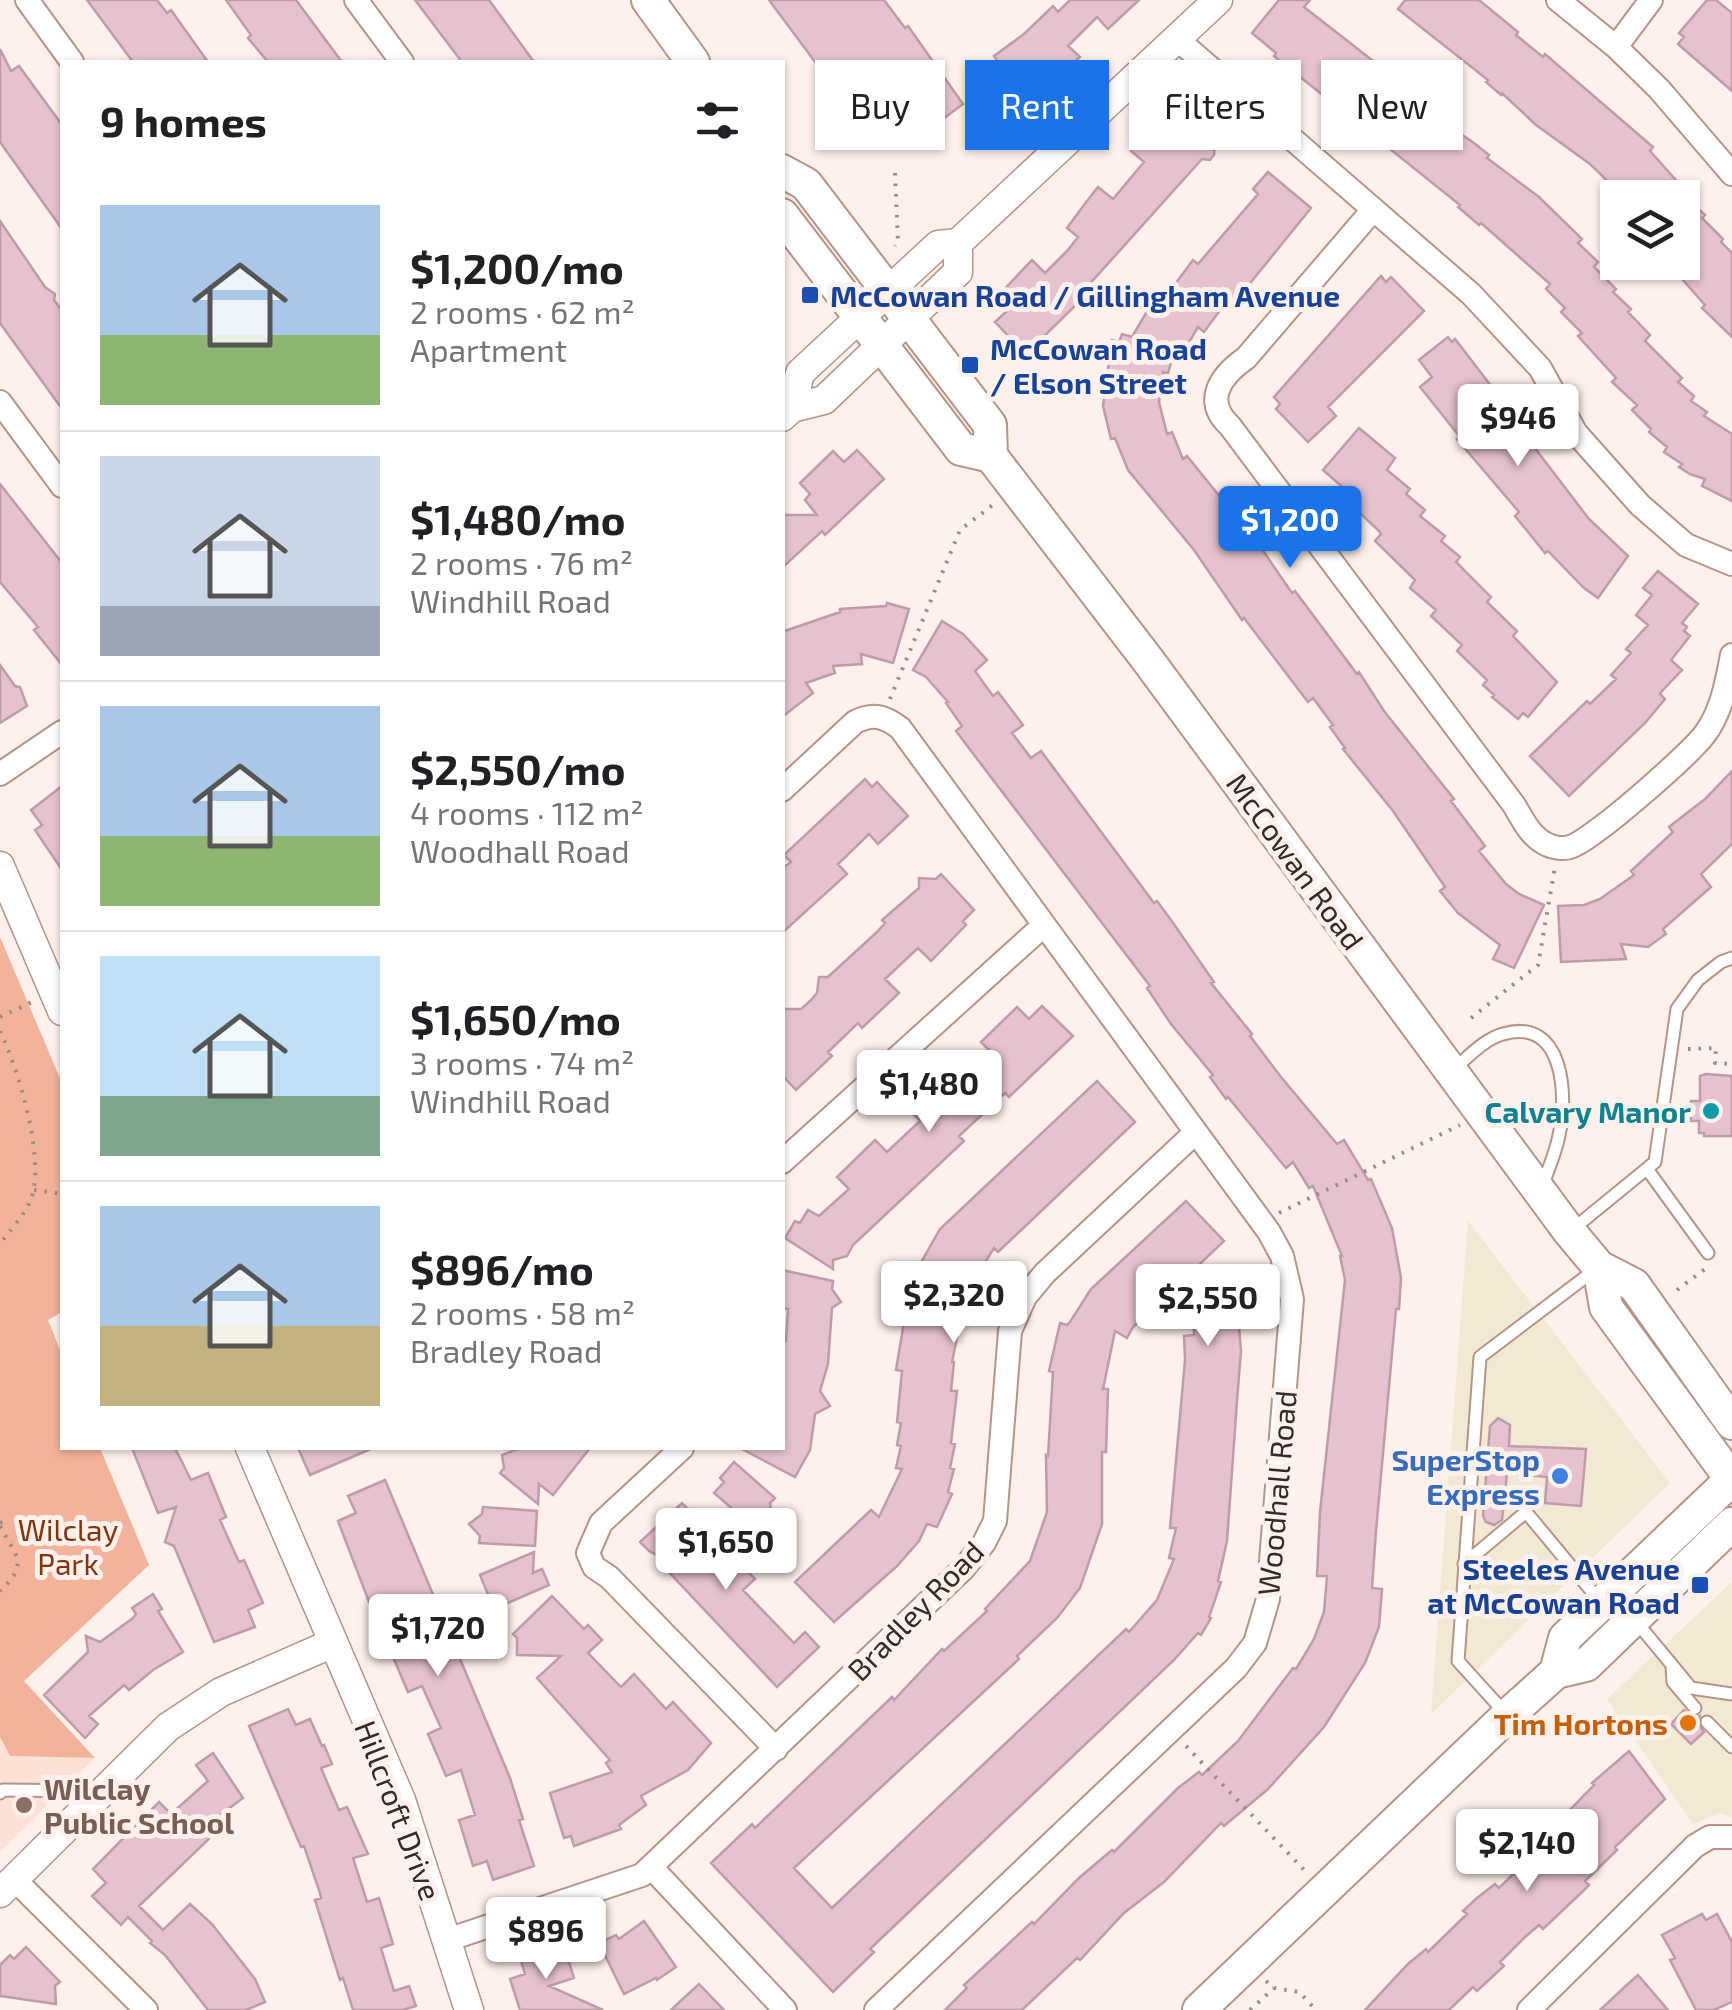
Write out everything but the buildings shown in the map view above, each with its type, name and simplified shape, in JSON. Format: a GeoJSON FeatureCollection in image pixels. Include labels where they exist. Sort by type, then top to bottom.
{"type":"FeatureCollection","features":[{"type":"Feature","properties":{"kind":"main road"},"geometry":{"type":"LineString","coordinates":[[648,0],[692,60]]}},
{"type":"Feature","properties":{"kind":"main road","name":"McCowan Road"},"geometry":{"type":"LineString","coordinates":[[785,173],[806,184],[990,425],[991,456],[1147,659],[1570,1232],[1599,1267],[1634,1285],[1732,1424]]}},
{"type":"Feature","properties":{"kind":"main road","name":"McCowan Road"},"geometry":{"type":"LineString","coordinates":[[785,219],[960,449],[991,456]]}},
{"type":"Feature","properties":{"kind":"main road","name":"McCowan Road"},"geometry":{"type":"LineString","coordinates":[[1599,1267],[1606,1306],[1732,1480]]}},
{"type":"Feature","properties":{"kind":"main road"},"geometry":{"type":"LineString","coordinates":[[1556,1672],[1565,1638],[1732,1480]]}},
{"type":"Feature","properties":{"kind":"main road"},"geometry":{"type":"LineString","coordinates":[[1200,2010],[1507,1716],[1556,1672],[1586,1665],[1732,1524]]}},
{"type":"Feature","properties":{"kind":"street"},"geometry":{"type":"LineString","coordinates":[[27,0],[71,60]]}},
{"type":"Feature","properties":{"kind":"street"},"geometry":{"type":"LineString","coordinates":[[356,0],[401,60]]}},
{"type":"Feature","properties":{"kind":"street"},"geometry":{"type":"LineString","coordinates":[[787,413],[800,374],[938,245],[958,243],[1218,0]]}},
{"type":"Feature","properties":{"kind":"street"},"geometry":{"type":"LineString","coordinates":[[1558,0],[1659,88],[1732,174]]}},
{"type":"Feature","properties":{"kind":"street"},"geometry":{"type":"LineString","coordinates":[[1616,47],[1650,0]]}},
{"type":"Feature","properties":{"kind":"street"},"geometry":{"type":"LineString","coordinates":[[1177,39],[1372,211],[1436,261],[1492,316],[1540,368],[1576,433],[1640,506],[1686,545],[1732,564]]}},
{"type":"Feature","properties":{"kind":"street"},"geometry":{"type":"LineString","coordinates":[[1372,211],[1246,358],[1224,378],[1216,402],[1218,415],[1230,426],[1530,832],[1546,845],[1557,847],[1568,848],[1590,838],[1705,734],[1726,690],[1732,655]]}},
{"type":"Feature","properties":{"kind":"street"},"geometry":{"type":"LineString","coordinates":[[787,413],[824,400],[958,272],[958,243]]}},
{"type":"Feature","properties":{"kind":"street"},"geometry":{"type":"LineString","coordinates":[[0,402],[60,483]]}},
{"type":"Feature","properties":{"kind":"street","name":"Woodhall Road"},"geometry":{"type":"LineString","coordinates":[[785,787],[855,722],[881,716],[900,728],[1276,1243],[1290,1286],[1292,1312],[1270,1580],[1254,1642],[1236,1668],[876,2010]]}},
{"type":"Feature","properties":{"kind":"street"},"geometry":{"type":"LineString","coordinates":[[0,774],[60,733]]}},
{"type":"Feature","properties":{"kind":"street"},"geometry":{"type":"LineString","coordinates":[[0,866],[60,1005]]}},
{"type":"Feature","properties":{"kind":"street"},"geometry":{"type":"LineString","coordinates":[[785,1159],[1044,925]]}},
{"type":"Feature","properties":{"kind":"street","name":"Bradley Road"},"geometry":{"type":"LineString","coordinates":[[446,1940],[631,1880],[651,1867],[964,1568],[995,1521],[1000,1494],[1004,1375],[1010,1331],[1025,1298],[1045,1273],[1196,1132]]}},
{"type":"Feature","properties":{"kind":"street","name":"Hillcroft Drive"},"geometry":{"type":"LineString","coordinates":[[251,1450],[400,1800],[469,2010]]}},
{"type":"Feature","properties":{"kind":"street"},"geometry":{"type":"LineString","coordinates":[[680,1450],[601,1523],[588,1553],[594,1567],[609,1577],[776,1749]]}},
{"type":"Feature","properties":{"kind":"street"},"geometry":{"type":"LineString","coordinates":[[146,2010],[7,1886],[168,1726],[205,1700],[333,1643]]}},
{"type":"Feature","properties":{"kind":"street"},"geometry":{"type":"LineString","coordinates":[[1529,2010],[1694,1846],[1710,1837],[1732,1836]]}},
{"type":"Feature","properties":{"kind":"street"},"geometry":{"type":"LineString","coordinates":[[651,1867],[785,2010]]}},
{"type":"Feature","properties":{"kind":"lane"},"geometry":{"type":"LineString","coordinates":[[1570,1232],[1655,1162],[1678,1009],[1698,980],[1732,958]]}},
{"type":"Feature","properties":{"kind":"lane"},"geometry":{"type":"LineString","coordinates":[[1452,1071],[1492,1038],[1506,1032],[1534,1036],[1552,1049],[1558,1058],[1562,1083],[1560,1134],[1540,1192]]}},
{"type":"Feature","properties":{"kind":"lane"},"geometry":{"type":"LineString","coordinates":[[1647,1169],[1708,1253]]}},
{"type":"Feature","properties":{"kind":"lane"},"geometry":{"type":"LineString","coordinates":[[1507,1716],[1458,1661],[1480,1357],[1599,1267]]}},
{"type":"Feature","properties":{"kind":"lane"},"geometry":{"type":"LineString","coordinates":[[1464,1564],[1526,1512],[1602,1603]]}},
{"type":"Feature","properties":{"kind":"lane"},"geometry":{"type":"LineString","coordinates":[[1633,1618],[1690,1688],[1732,1694]]}},
{"type":"Feature","properties":{"kind":"lane"},"geometry":{"type":"LineString","coordinates":[[1672,1665],[1674,1682],[1695,1708]]}},
{"type":"Feature","properties":{"kind":"lane"},"geometry":{"type":"LineString","coordinates":[[1707,1722],[1732,1747]]}},
{"type":"Feature","properties":{"kind":"lane"},"geometry":{"type":"LineString","coordinates":[[0,1794],[4,1790],[102,1791]]}},
{"type":"Feature","properties":{"kind":"path"},"geometry":{"type":"LineString","coordinates":[[895,174],[895,246]]}},
{"type":"Feature","properties":{"kind":"path"},"geometry":{"type":"LineString","coordinates":[[892,693],[960,530],[1016,488]]}},
{"type":"Feature","properties":{"kind":"path"},"geometry":{"type":"LineString","coordinates":[[1471,1018],[1538,965],[1557,847]]}},
{"type":"Feature","properties":{"kind":"path"},"geometry":{"type":"LineString","coordinates":[[0,1017],[31,1003]]}},
{"type":"Feature","properties":{"kind":"path"},"geometry":{"type":"LineString","coordinates":[[0,1031],[28,1115],[34,1190],[27,1207],[0,1244]]}},
{"type":"Feature","properties":{"kind":"path"},"geometry":{"type":"LineString","coordinates":[[1672,1049],[1716,1048],[1715,1063],[1732,1064]]}},
{"type":"Feature","properties":{"kind":"path"},"geometry":{"type":"LineString","coordinates":[[1282,1211],[1483,1114]]}},
{"type":"Feature","properties":{"kind":"path"},"geometry":{"type":"LineString","coordinates":[[34,1190],[60,1194]]}},
{"type":"Feature","properties":{"kind":"path"},"geometry":{"type":"LineString","coordinates":[[0,1591],[19,1568],[16,1553],[0,1524],[7,1520]]}},
{"type":"Feature","properties":{"kind":"path"},"geometry":{"type":"LineString","coordinates":[[1184,1744],[1290,1855]]}},
{"type":"Feature","properties":{"kind":"path"},"geometry":{"type":"LineString","coordinates":[[1246,1965],[1274,1988],[1299,1992],[1316,2010]]}},
{"type":"Feature","properties":{"kind":"path"},"geometry":{"type":"LineString","coordinates":[[1250,2010],[1274,1988]]}},
{"type":"Feature","properties":{"kind":"shaded area"},"geometry":{"type":"Polygon","coordinates":[[[1468,1221],[1670,1483],[1431,1714],[1468,1221]]]}},
{"type":"Feature","properties":{"kind":"shaded area"},"geometry":{"type":"Polygon","coordinates":[[[1732,1582],[1732,1817],[1720,1813],[1693,1824],[1607,1699],[1732,1582]]]}},
{"type":"Feature","properties":{"kind":"shaded area","name":"Wilclay Public School"},"geometry":{"type":"Polygon","coordinates":[[[0,1737],[10,1756],[95,1758],[0,1852],[0,1737]]]}},
{"type":"Feature","properties":{"kind":"green space","name":"Wilclay Park"},"geometry":{"type":"Polygon","coordinates":[[[0,937],[60,1078],[60,1313],[48,1320],[60,1350],[60,1450],[101,1450],[149,1565],[24,1681],[95,1758],[10,1756],[0,1737],[0,937]]]}},
{"type":"Feature","properties":{"kind":"place","name":"McCowan Road / Gillingham Avenue"},"geometry":{"type":"Point","coordinates":[810,295]}},
{"type":"Feature","properties":{"kind":"place","name":"McCowan Road / Elson Street"},"geometry":{"type":"Point","coordinates":[970,365]}},
{"type":"Feature","properties":{"kind":"place","name":"Calvary Manor"},"geometry":{"type":"Point","coordinates":[1711,1111]}},
{"type":"Feature","properties":{"kind":"place","name":"SuperStop Express"},"geometry":{"type":"Point","coordinates":[1560,1476]}},
{"type":"Feature","properties":{"kind":"place","name":"Steeles Avenue at McCowan Road"},"geometry":{"type":"Point","coordinates":[1700,1585]}},
{"type":"Feature","properties":{"kind":"place","name":"Tim Hortons"},"geometry":{"type":"Point","coordinates":[1688,1723]}},
{"type":"Feature","properties":{"kind":"place","name":"Wilclay Public School"},"geometry":{"type":"Point","coordinates":[24,1805]}}]}
